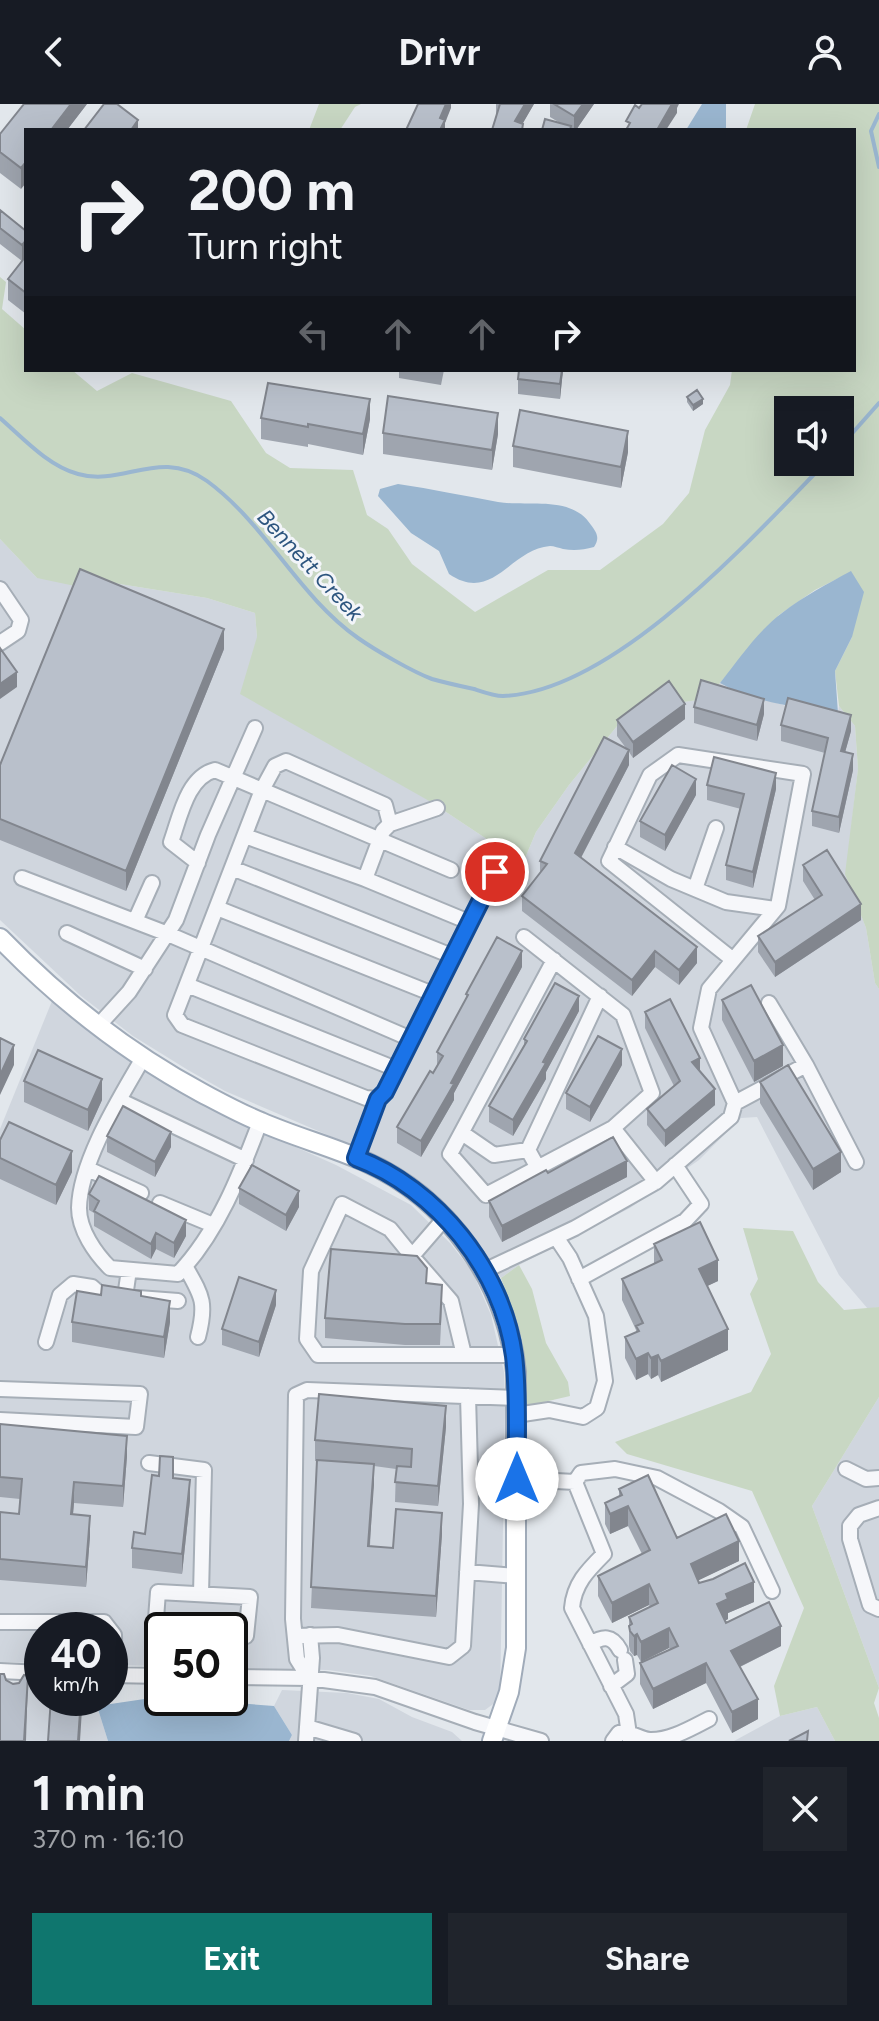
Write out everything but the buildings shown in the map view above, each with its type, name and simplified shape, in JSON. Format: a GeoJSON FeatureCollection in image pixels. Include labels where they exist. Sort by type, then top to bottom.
{"type":"FeatureCollection","features":[{"type":"Feature","properties":{"kind":"main road"},"geometry":{"type":"LineString","coordinates":[[0,938],[23,962],[98,1026],[184,1083],[260,1122],[356,1158],[402,1182],[444,1219],[486,1270],[503,1309],[514,1355],[516,1407],[514,1670],[494,1734]]}},
{"type":"Feature","properties":{"kind":"street"},"geometry":{"type":"LineString","coordinates":[[0,589],[21,620],[18,631],[0,643]]}},
{"type":"Feature","properties":{"kind":"street"},"geometry":{"type":"LineString","coordinates":[[98,1026],[129,992],[176,920],[255,728]]}},
{"type":"Feature","properties":{"kind":"street"},"geometry":{"type":"LineString","coordinates":[[486,1270],[556,1237],[656,1182],[731,1117],[735,1103],[701,1028],[709,989],[775,909],[803,774],[678,755],[650,775],[609,861],[732,959]]}},
{"type":"Feature","properties":{"kind":"street"},"geometry":{"type":"LineString","coordinates":[[378,1099],[366,1098],[182,1025],[175,1015],[262,790],[275,766],[286,761],[385,805],[390,824]]}},
{"type":"Feature","properties":{"kind":"street"},"geometry":{"type":"LineString","coordinates":[[198,863],[171,842],[195,781],[203,773],[215,770],[451,870]]}},
{"type":"Feature","properties":{"kind":"street"},"geometry":{"type":"LineString","coordinates":[[365,879],[379,842],[390,824],[437,808]]}},
{"type":"Feature","properties":{"kind":"street"},"geometry":{"type":"LineString","coordinates":[[695,889],[716,828]]}},
{"type":"Feature","properties":{"kind":"street"},"geometry":{"type":"LineString","coordinates":[[245,836],[365,879],[469,922]]}},
{"type":"Feature","properties":{"kind":"street"},"geometry":{"type":"LineString","coordinates":[[615,847],[726,902],[775,909]]}},
{"type":"Feature","properties":{"kind":"street"},"geometry":{"type":"LineString","coordinates":[[232,868],[452,956]]}},
{"type":"Feature","properties":{"kind":"street"},"geometry":{"type":"LineString","coordinates":[[356,1158],[378,1099],[495,872]]}},
{"type":"Feature","properties":{"kind":"street"},"geometry":{"type":"LineString","coordinates":[[22,878],[202,948],[411,1039]]}},
{"type":"Feature","properties":{"kind":"street"},"geometry":{"type":"LineString","coordinates":[[135,921],[152,883]]}},
{"type":"Feature","properties":{"kind":"street"},"geometry":{"type":"LineString","coordinates":[[217,908],[433,994]]}},
{"type":"Feature","properties":{"kind":"street"},"geometry":{"type":"LineString","coordinates":[[67,933],[145,969]]}},
{"type":"Feature","properties":{"kind":"street"},"geometry":{"type":"LineString","coordinates":[[524,937],[554,960],[600,996],[623,1015],[652,1093],[613,1128],[486,1195],[450,1154],[554,960]]}},
{"type":"Feature","properties":{"kind":"street"},"geometry":{"type":"LineString","coordinates":[[187,985],[396,1069]]}},
{"type":"Feature","properties":{"kind":"street"},"geometry":{"type":"LineString","coordinates":[[528,1150],[600,996]]}},
{"type":"Feature","properties":{"kind":"street"},"geometry":{"type":"LineString","coordinates":[[769,1003],[806,1065],[856,1162]]}},
{"type":"Feature","properties":{"kind":"street"},"geometry":{"type":"LineString","coordinates":[[143,1058],[108,1119],[83,1182],[79,1211],[93,1251],[110,1268],[178,1274],[197,1254],[213,1225],[246,1160],[260,1122]]}},
{"type":"Feature","properties":{"kind":"street"},"geometry":{"type":"LineString","coordinates":[[735,1103],[806,1065]]}},
{"type":"Feature","properties":{"kind":"street"},"geometry":{"type":"LineString","coordinates":[[119,1100],[246,1160]]}},
{"type":"Feature","properties":{"kind":"street"},"geometry":{"type":"LineString","coordinates":[[613,1128],[656,1182]]}},
{"type":"Feature","properties":{"kind":"street"},"geometry":{"type":"LineString","coordinates":[[462,1133],[494,1155],[528,1150]]}},
{"type":"Feature","properties":{"kind":"street"},"geometry":{"type":"LineString","coordinates":[[528,1150],[538,1168]]}},
{"type":"Feature","properties":{"kind":"street"},"geometry":{"type":"LineString","coordinates":[[579,1279],[685,1221],[701,1204],[675,1165]]}},
{"type":"Feature","properties":{"kind":"street"},"geometry":{"type":"LineString","coordinates":[[88,1169],[141,1193]]}},
{"type":"Feature","properties":{"kind":"street"},"geometry":{"type":"LineString","coordinates":[[160,1203],[213,1225]]}},
{"type":"Feature","properties":{"kind":"street"},"geometry":{"type":"LineString","coordinates":[[464,1355],[451,1301],[404,1255],[390,1229],[342,1204],[327,1250],[311,1271],[307,1339],[318,1355],[464,1355],[514,1355]]}},
{"type":"Feature","properties":{"kind":"street"},"geometry":{"type":"LineString","coordinates":[[404,1255],[444,1219]]}},
{"type":"Feature","properties":{"kind":"street"},"geometry":{"type":"LineString","coordinates":[[354,1741],[307,1734],[309,1678],[297,1659],[302,1636],[293,1619],[296,1395],[307,1390],[468,1396],[583,1417],[597,1408],[605,1381],[596,1316],[556,1237]]}},
{"type":"Feature","properties":{"kind":"street"},"geometry":{"type":"LineString","coordinates":[[185,1266],[200,1291],[205,1312],[198,1337]]}},
{"type":"Feature","properties":{"kind":"street"},"geometry":{"type":"LineString","coordinates":[[125,1297],[129,1270]]}},
{"type":"Feature","properties":{"kind":"street"},"geometry":{"type":"LineString","coordinates":[[46,1342],[60,1295],[73,1284],[92,1287],[102,1296],[178,1301]]}},
{"type":"Feature","properties":{"kind":"street"},"geometry":{"type":"LineString","coordinates":[[0,1389],[140,1394],[136,1427],[0,1420]]}},
{"type":"Feature","properties":{"kind":"street"},"geometry":{"type":"LineString","coordinates":[[302,1636],[338,1635],[449,1657],[463,1646],[471,1504],[468,1396]]}},
{"type":"Feature","properties":{"kind":"street"},"geometry":{"type":"LineString","coordinates":[[149,1463],[204,1470],[201,1594]]}},
{"type":"Feature","properties":{"kind":"street"},"geometry":{"type":"LineString","coordinates":[[575,1482],[581,1473],[615,1469],[657,1478],[719,1511],[742,1527],[754,1568],[772,1591]]}},
{"type":"Feature","properties":{"kind":"street"},"geometry":{"type":"LineString","coordinates":[[846,1469],[866,1479],[879,1478]]}},
{"type":"Feature","properties":{"kind":"street"},"geometry":{"type":"LineString","coordinates":[[517,1479],[575,1482]]}},
{"type":"Feature","properties":{"kind":"street"},"geometry":{"type":"LineString","coordinates":[[575,1482],[604,1554],[573,1591],[572,1608],[626,1714],[629,1736]]}},
{"type":"Feature","properties":{"kind":"street"},"geometry":{"type":"LineString","coordinates":[[879,1508],[859,1515],[850,1526],[850,1539],[870,1605],[879,1609]]}},
{"type":"Feature","properties":{"kind":"street"},"geometry":{"type":"LineString","coordinates":[[467,1572],[516,1576]]}},
{"type":"Feature","properties":{"kind":"street"},"geometry":{"type":"LineString","coordinates":[[156,1612],[158,1592],[201,1594],[250,1597],[248,1616]]}},
{"type":"Feature","properties":{"kind":"street"},"geometry":{"type":"LineString","coordinates":[[0,1622],[24,1623]]}},
{"type":"Feature","properties":{"kind":"street"},"geometry":{"type":"LineString","coordinates":[[590,1644],[601,1637],[616,1642],[627,1674],[611,1686]]}},
{"type":"Feature","properties":{"kind":"street"},"geometry":{"type":"LineString","coordinates":[[248,1677],[309,1678],[375,1687],[494,1734],[541,1741]]}},
{"type":"Feature","properties":{"kind":"street"},"geometry":{"type":"LineString","coordinates":[[613,1741],[619,1733],[648,1740],[670,1738],[709,1719]]}},
{"type":"Feature","properties":{"kind":"shaded area"},"geometry":{"type":"Polygon","coordinates":[[[0,539],[37,578],[101,581],[207,598],[255,613],[257,637],[431,802],[523,863],[536,832],[569,785],[622,720],[661,705],[706,699],[720,683],[793,708],[838,713],[839,706],[855,726],[858,769],[846,874],[866,928],[875,983],[879,989],[879,1307],[868,1309],[839,1275],[757,1117],[741,1118],[699,1160],[630,1208],[519,1265],[501,1278],[460,1219],[405,1172],[379,1157],[225,1091],[133,1036],[81,996],[0,920],[0,539]]]}},
{"type":"Feature","properties":{"kind":"shaded area"},"geometry":{"type":"Polygon","coordinates":[[[52,1001],[123,1056],[185,1094],[336,1165],[411,1205],[450,1243],[472,1271],[491,1315],[504,1372],[500,1699],[485,1710],[469,1710],[371,1676],[328,1670],[248,1668],[248,1612],[144,1612],[144,1666],[128,1665],[128,1612],[24,1612],[24,1663],[0,1662],[0,1129],[52,1001]]]}},
{"type":"Feature","properties":{"kind":"shaded area"},"geometry":{"type":"Polygon","coordinates":[[[879,1397],[879,1688],[812,1506],[879,1397]]]}},
{"type":"Feature","properties":{"kind":"shaded area"},"geometry":{"type":"Polygon","coordinates":[[[0,1682],[24,1683],[24,1716],[100,1716],[108,1741],[0,1741],[0,1682]]]}},
{"type":"Feature","properties":{"kind":"shaded area"},"geometry":{"type":"Polygon","coordinates":[[[282,1690],[347,1693],[379,1699],[412,1717],[452,1732],[462,1741],[289,1741],[292,1735],[274,1706],[282,1690]]]}},
{"type":"Feature","properties":{"kind":"shaded area"},"geometry":{"type":"Polygon","coordinates":[[[817,1707],[835,1741],[734,1741],[780,1716],[817,1707]]]}},
{"type":"Feature","properties":{"kind":"green space"},"geometry":{"type":"Polygon","coordinates":[[[319,104],[361,104],[355,107],[341,128],[310,128],[319,104]]]}},
{"type":"Feature","properties":{"kind":"green space"},"geometry":{"type":"Polygon","coordinates":[[[755,104],[879,104],[879,989],[875,983],[866,928],[845,874],[858,769],[855,726],[839,706],[835,671],[852,637],[851,572],[815,590],[779,615],[706,699],[661,705],[622,720],[569,785],[536,832],[523,863],[431,802],[240,694],[257,637],[255,613],[207,598],[101,581],[75,586],[37,578],[0,539],[0,277],[6,282],[2,309],[24,328],[24,372],[74,372],[97,391],[132,373],[231,401],[266,453],[290,468],[353,470],[367,515],[388,529],[412,564],[475,612],[548,570],[600,570],[663,524],[689,493],[705,430],[730,385],[732,372],[856,372],[856,128],[747,128],[755,104]]]}},
{"type":"Feature","properties":{"kind":"green space"},"geometry":{"type":"Polygon","coordinates":[[[743,1228],[793,1231],[818,1282],[844,1310],[879,1307],[879,1397],[812,1506],[879,1688],[874,1703],[879,1718],[879,1741],[835,1741],[817,1707],[780,1716],[774,1686],[804,1608],[752,1491],[627,1454],[615,1442],[751,1392],[771,1354],[750,1294],[758,1279],[743,1228]]]}},
{"type":"Feature","properties":{"kind":"green space"},"geometry":{"type":"Polygon","coordinates":[[[519,1265],[532,1289],[546,1343],[568,1382],[570,1396],[527,1406],[522,1339],[501,1278],[519,1265]]]}},
{"type":"Feature","properties":{"kind":"water"},"geometry":{"type":"Polygon","coordinates":[[[702,104],[726,104],[726,128],[687,128],[702,104]]]}},
{"type":"Feature","properties":{"kind":"water"},"geometry":{"type":"Polygon","coordinates":[[[398,484],[498,502],[548,504],[573,509],[595,531],[597,541],[594,547],[582,549],[550,546],[536,549],[490,579],[478,583],[464,582],[449,574],[439,551],[411,533],[378,496],[380,489],[398,484]]]}},
{"type":"Feature","properties":{"kind":"water"},"geometry":{"type":"Polygon","coordinates":[[[851,571],[864,592],[852,637],[835,671],[838,713],[762,700],[720,683],[773,620],[851,571]]]}},
{"type":"Feature","properties":{"kind":"water"},"geometry":{"type":"Polygon","coordinates":[[[144,1699],[144,1716],[248,1716],[248,1704],[274,1706],[292,1735],[289,1741],[108,1741],[100,1716],[128,1716],[128,1701],[144,1699]]]}},
{"type":"Feature","properties":{"kind":"waterway"},"geometry":{"type":"LineString","coordinates":[[879,114],[871,131],[879,167]]}},
{"type":"Feature","properties":{"kind":"waterway","name":"Bennett Creek"},"geometry":{"type":"LineString","coordinates":[[854,431],[879,403]]}},
{"type":"Feature","properties":{"kind":"waterway","name":"Bennett Creek"},"geometry":{"type":"LineString","coordinates":[[0,418],[46,458],[78,474],[111,476],[157,467],[190,471],[228,498],[317,602],[358,638],[432,679],[500,696],[546,688],[590,668],[634,640],[721,568],[812,476]]}},
{"type":"Feature","properties":{"kind":"route"},"geometry":{"type":"LineString","coordinates":[[495,872],[385,1092],[378,1099],[356,1158],[384,1171],[421,1196],[455,1230],[486,1270],[503,1309],[514,1355],[517,1479]]}}]}
